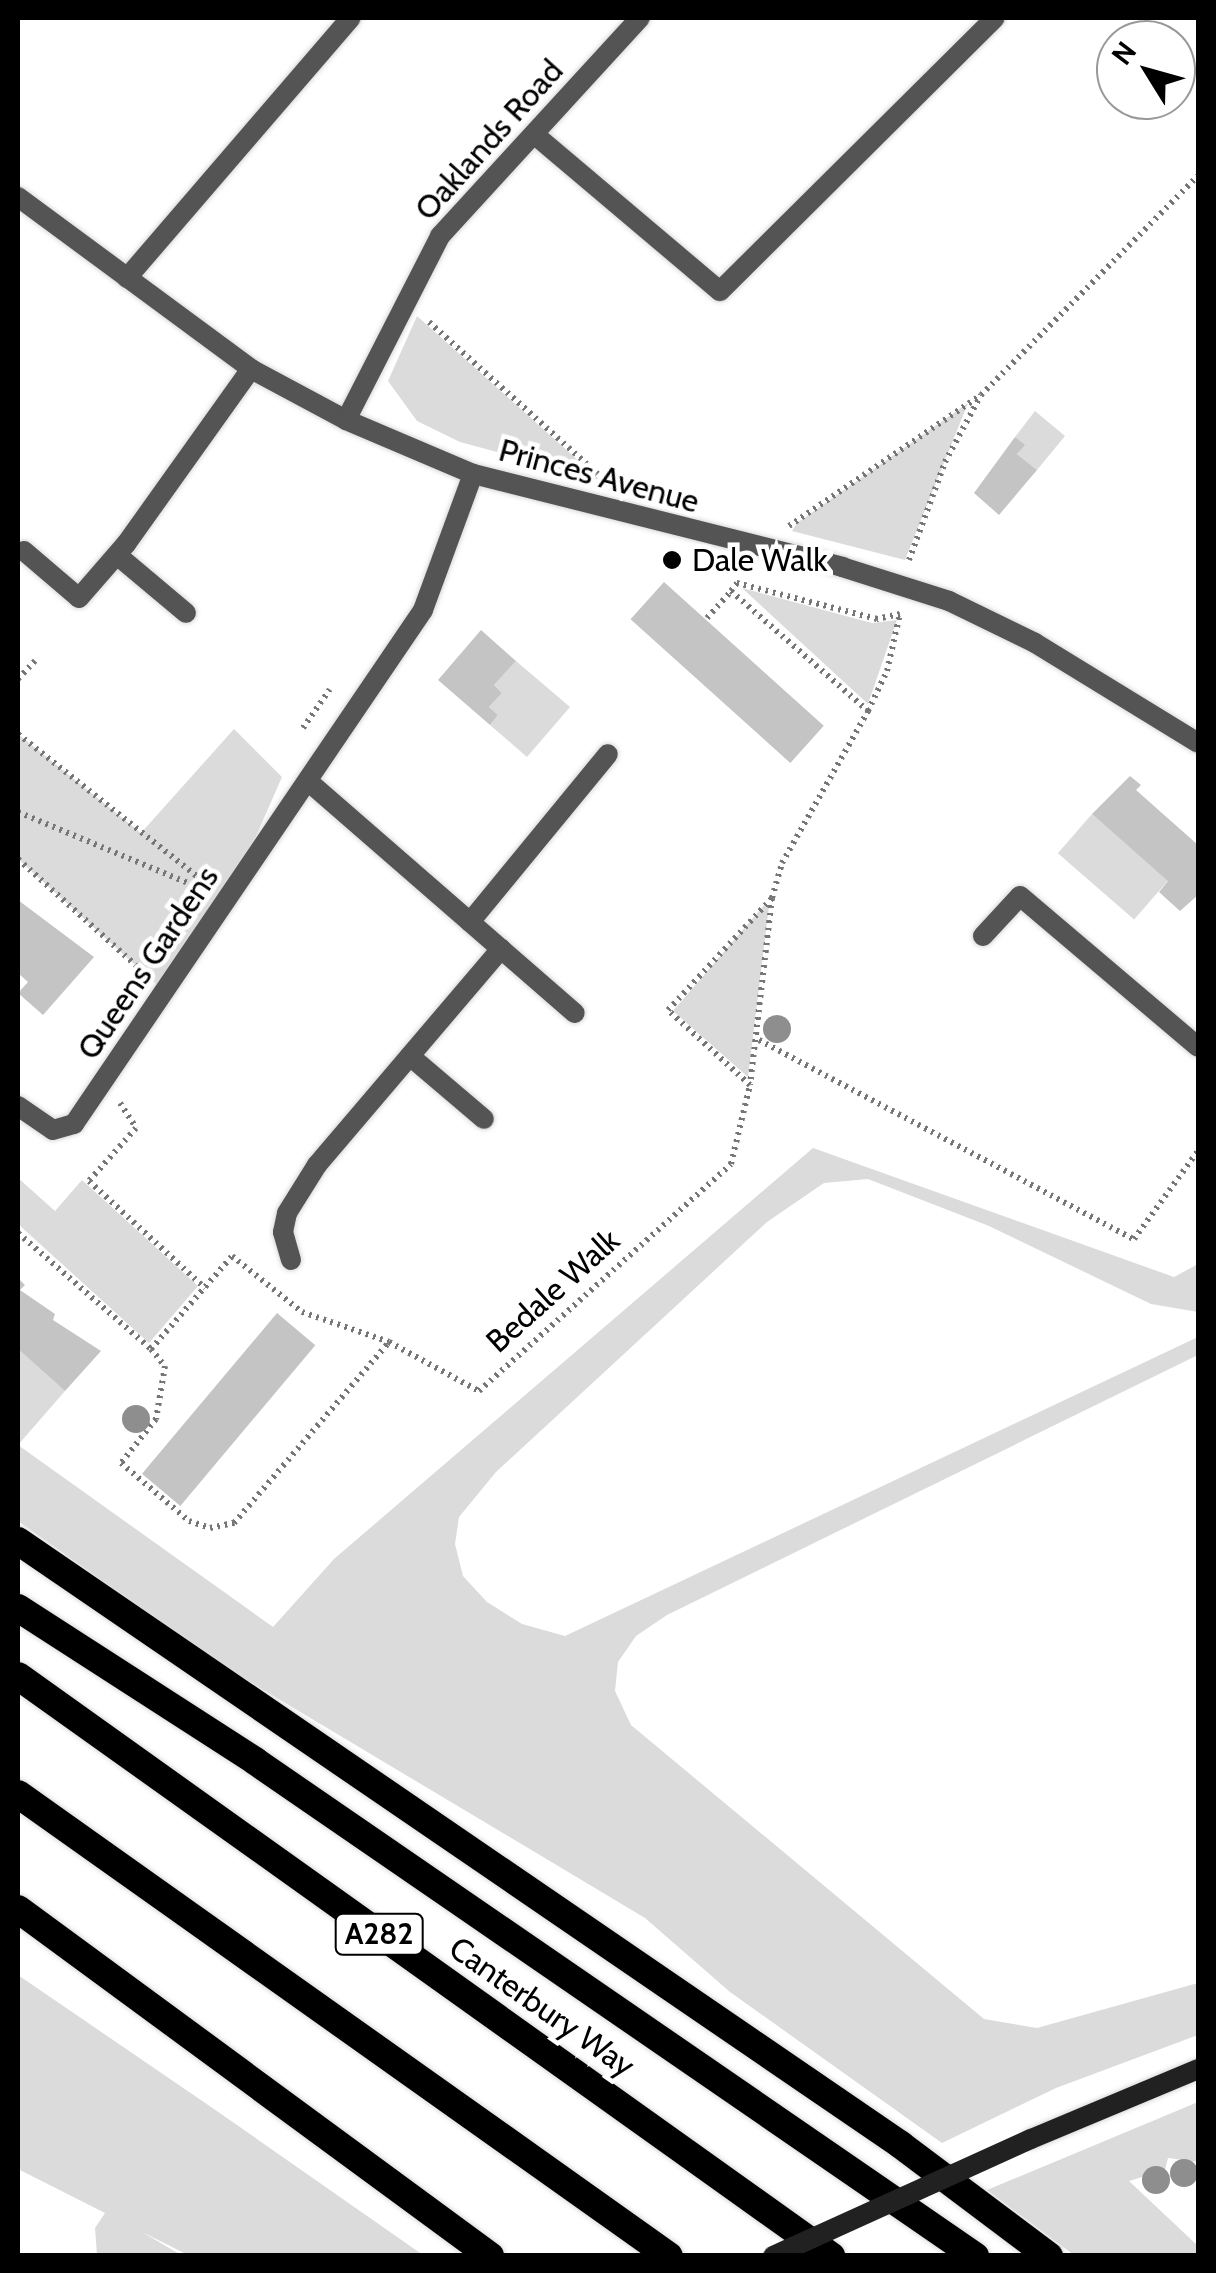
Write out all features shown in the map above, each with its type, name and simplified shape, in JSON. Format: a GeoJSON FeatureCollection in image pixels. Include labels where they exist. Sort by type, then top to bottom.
{"type":"FeatureCollection","features":[{"type":"Feature","properties":{"kind":"highway"},"geometry":{"type":"LineString","coordinates":[[18,1541],[754,2044],[1050,2256]]}},
{"type":"Feature","properties":{"kind":"highway"},"geometry":{"type":"LineString","coordinates":[[18,1608],[255,1761],[976,2256]]}},
{"type":"Feature","properties":{"kind":"highway","name":"Canterbury Way"},"geometry":{"type":"LineString","coordinates":[[18,1676],[830,2256]]}},
{"type":"Feature","properties":{"kind":"highway","name":"A282"},"geometry":{"type":"LineString","coordinates":[[18,1794],[670,2256]]}},
{"type":"Feature","properties":{"kind":"highway"},"geometry":{"type":"LineString","coordinates":[[18,1909],[490,2256]]}},
{"type":"Feature","properties":{"kind":"main road"},"geometry":{"type":"LineString","coordinates":[[773,2256],[1031,2138],[1198,2068]]}},
{"type":"Feature","properties":{"kind":"street"},"geometry":{"type":"LineString","coordinates":[[127,278],[351,18]]}},
{"type":"Feature","properties":{"kind":"street","name":"Oaklands Road"},"geometry":{"type":"LineString","coordinates":[[346,420],[440,236],[640,18]]}},
{"type":"Feature","properties":{"kind":"street"},"geometry":{"type":"LineString","coordinates":[[534,134],[720,292],[994,18]]}},
{"type":"Feature","properties":{"kind":"street","name":"Princes Avenue"},"geometry":{"type":"LineString","coordinates":[[18,197],[251,369],[346,420],[473,474],[902,584],[1002,625],[1198,743]]}},
{"type":"Feature","properties":{"kind":"street"},"geometry":{"type":"LineString","coordinates":[[24,552],[79,598],[117,555],[251,369]]}},
{"type":"Feature","properties":{"kind":"street","name":"Queens Gardens"},"geometry":{"type":"LineString","coordinates":[[18,1106],[53,1130],[74,1124],[424,610],[473,474]]}},
{"type":"Feature","properties":{"kind":"street"},"geometry":{"type":"LineString","coordinates":[[117,555],[186,613]]}},
{"type":"Feature","properties":{"kind":"street"},"geometry":{"type":"LineString","coordinates":[[470,922],[608,754]]}},
{"type":"Feature","properties":{"kind":"street"},"geometry":{"type":"LineString","coordinates":[[309,782],[575,1013]]}},
{"type":"Feature","properties":{"kind":"street"},"geometry":{"type":"LineString","coordinates":[[983,936],[1020,896],[1198,1047]]}},
{"type":"Feature","properties":{"kind":"street"},"geometry":{"type":"LineString","coordinates":[[291,1260],[284,1232],[288,1212],[317,1165],[501,948]]}},
{"type":"Feature","properties":{"kind":"street"},"geometry":{"type":"LineString","coordinates":[[410,1056],[484,1119]]}},
{"type":"Feature","properties":{"kind":"path"},"geometry":{"type":"LineString","coordinates":[[778,552],[793,522],[980,396],[1198,176]]}},
{"type":"Feature","properties":{"kind":"path"},"geometry":{"type":"LineString","coordinates":[[417,311],[602,477]]}},
{"type":"Feature","properties":{"kind":"path"},"geometry":{"type":"LineString","coordinates":[[902,584],[946,462],[980,396]]}},
{"type":"Feature","properties":{"kind":"path","name":"Bedale Walk"},"geometry":{"type":"LineString","coordinates":[[389,1342],[480,1391],[731,1164],[759,1040],[772,898],[782,863],[868,711],[894,652],[900,614],[876,619],[737,583],[732,590]]}},
{"type":"Feature","properties":{"kind":"path"},"geometry":{"type":"LineString","coordinates":[[707,618],[732,590],[868,711]]}},
{"type":"Feature","properties":{"kind":"path"},"geometry":{"type":"LineString","coordinates":[[18,680],[35,660]]}},
{"type":"Feature","properties":{"kind":"path"},"geometry":{"type":"LineString","coordinates":[[297,737],[342,679]]}},
{"type":"Feature","properties":{"kind":"path"},"geometry":{"type":"LineString","coordinates":[[18,734],[228,900]]}},
{"type":"Feature","properties":{"kind":"path"},"geometry":{"type":"LineString","coordinates":[[18,812],[228,900]]}},
{"type":"Feature","properties":{"kind":"path"},"geometry":{"type":"LineString","coordinates":[[18,859],[166,993]]}},
{"type":"Feature","properties":{"kind":"path"},"geometry":{"type":"LineString","coordinates":[[208,885],[218,869]]}},
{"type":"Feature","properties":{"kind":"path","name":"Bedale Walk"},"geometry":{"type":"LineString","coordinates":[[750,1085],[668,1010],[764,900],[772,898]]}},
{"type":"Feature","properties":{"kind":"path"},"geometry":{"type":"LineString","coordinates":[[759,1040],[1134,1240],[1198,1151]]}},
{"type":"Feature","properties":{"kind":"path"},"geometry":{"type":"LineString","coordinates":[[118,1087],[123,1114],[136,1128],[89,1181],[205,1288]]}},
{"type":"Feature","properties":{"kind":"path"},"geometry":{"type":"LineString","coordinates":[[18,1233],[166,1366],[156,1419],[121,1463],[189,1520],[210,1528],[234,1524],[389,1342],[302,1312],[232,1256],[151,1350]]}},
{"type":"Feature","properties":{"kind":"shaded area"},"geometry":{"type":"Polygon","coordinates":[[[417,316],[600,480],[460,442],[417,421],[388,381],[417,316]]]}},
{"type":"Feature","properties":{"kind":"shaded area"},"geometry":{"type":"Polygon","coordinates":[[[968,403],[905,560],[792,531],[797,523],[968,403]]]}},
{"type":"Feature","properties":{"kind":"shaded area"},"geometry":{"type":"Polygon","coordinates":[[[1035,411],[1065,436],[1037,470],[1017,454],[1024,445],[1015,437],[1035,411]]]}},
{"type":"Feature","properties":{"kind":"shaded area"},"geometry":{"type":"Polygon","coordinates":[[[742,588],[872,623],[897,620],[868,704],[742,588]]]}},
{"type":"Feature","properties":{"kind":"shaded area"},"geometry":{"type":"Polygon","coordinates":[[[516,661],[570,707],[527,757],[490,725],[498,715],[489,707],[502,693],[494,685],[516,661]]]}},
{"type":"Feature","properties":{"kind":"shaded area"},"geometry":{"type":"Polygon","coordinates":[[[234,729],[282,777],[228,900],[166,993],[18,859],[18,734],[141,833],[234,729]]]}},
{"type":"Feature","properties":{"kind":"shaded area"},"geometry":{"type":"Polygon","coordinates":[[[1092,814],[1168,880],[1134,920],[1058,853],[1092,814]]]}},
{"type":"Feature","properties":{"kind":"shaded area"},"geometry":{"type":"Polygon","coordinates":[[[765,904],[769,906],[748,1077],[673,1011],[765,904]]]}},
{"type":"Feature","properties":{"kind":"shaded area"},"geometry":{"type":"Polygon","coordinates":[[[813,1148],[1174,1277],[1198,1264],[1198,1312],[1151,1304],[989,1226],[868,1179],[824,1183],[767,1222],[496,1472],[459,1517],[455,1544],[463,1576],[487,1602],[522,1624],[565,1636],[1198,1337],[1198,1355],[667,1615],[636,1636],[618,1662],[615,1691],[631,1725],[984,2019],[1037,2028],[1198,1983],[1198,2035],[1056,2088],[942,2143],[730,1992],[645,1918],[220,1664],[18,1521],[18,1445],[273,1627],[334,1559],[813,1148]]]}},
{"type":"Feature","properties":{"kind":"shaded area"},"geometry":{"type":"Polygon","coordinates":[[[18,1178],[55,1211],[82,1180],[198,1286],[149,1343],[18,1224],[18,1178]]]}},
{"type":"Feature","properties":{"kind":"shaded area"},"geometry":{"type":"Polygon","coordinates":[[[18,1349],[65,1391],[18,1445],[18,1349]]]}},
{"type":"Feature","properties":{"kind":"shaded area"},"geometry":{"type":"Polygon","coordinates":[[[18,1975],[423,2255],[188,2255],[142,2232],[181,2255],[97,2255],[95,2228],[105,2213],[18,2169],[18,1975]]]}},
{"type":"Feature","properties":{"kind":"shaded area"},"geometry":{"type":"Polygon","coordinates":[[[1198,2102],[1198,2162],[1168,2158],[1165,2170],[1129,2181],[1198,2246],[1198,2255],[1074,2255],[987,2190],[1198,2102]]]}},
{"type":"Feature","properties":{"kind":"building"},"geometry":{"type":"Polygon","coordinates":[[[1015,437],[1025,445],[1017,454],[1037,470],[999,515],[974,493],[1015,437]]]}},
{"type":"Feature","properties":{"kind":"building"},"geometry":{"type":"Polygon","coordinates":[[[664,582],[824,726],[790,763],[631,619],[664,582]]]}},
{"type":"Feature","properties":{"kind":"building"},"geometry":{"type":"Polygon","coordinates":[[[481,630],[516,661],[494,685],[502,693],[489,707],[498,715],[490,725],[438,680],[481,630]]]}},
{"type":"Feature","properties":{"kind":"building"},"geometry":{"type":"Polygon","coordinates":[[[1130,776],[1141,785],[1136,790],[1198,845],[1198,895],[1180,911],[1159,892],[1168,881],[1092,814],[1130,776]]]}},
{"type":"Feature","properties":{"kind":"building"},"geometry":{"type":"Polygon","coordinates":[[[18,900],[94,957],[43,1015],[18,993],[28,982],[18,973],[18,900]]]}},
{"type":"Feature","properties":{"kind":"building"},"geometry":{"type":"Polygon","coordinates":[[[18,1278],[25,1285],[20,1290],[55,1314],[53,1320],[101,1351],[65,1391],[18,1349],[18,1278]]]}},
{"type":"Feature","properties":{"kind":"building"},"geometry":{"type":"Polygon","coordinates":[[[277,1313],[315,1345],[180,1506],[142,1474],[277,1313]]]}},
{"type":"Feature","properties":{"kind":"place","name":"Dale Walk"},"geometry":{"type":"Point","coordinates":[672,560]}}]}
